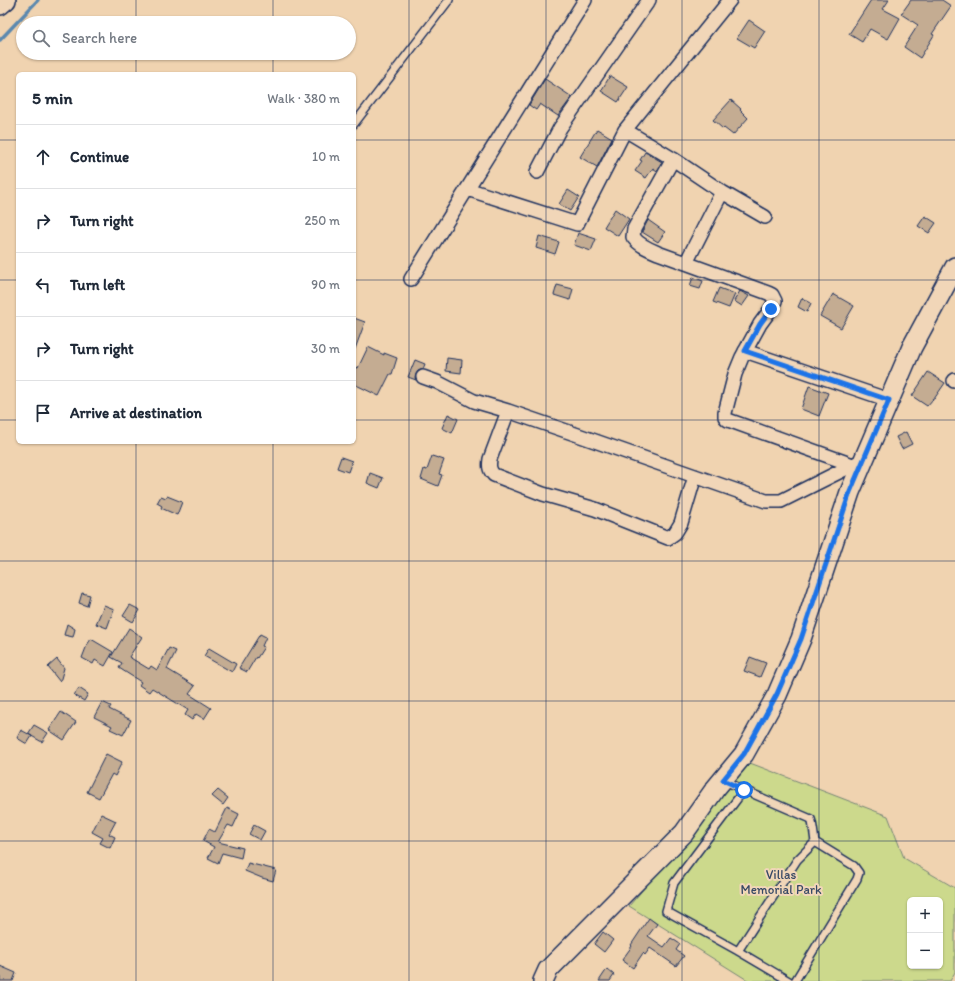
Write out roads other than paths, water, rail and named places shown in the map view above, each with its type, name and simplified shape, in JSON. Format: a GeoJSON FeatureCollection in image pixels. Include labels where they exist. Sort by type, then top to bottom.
{"type":"FeatureCollection","features":[{"type":"Feature","properties":{"kind":"street"},"geometry":{"type":"LineString","coordinates":[[0,5],[6,0]]}},
{"type":"Feature","properties":{"kind":"street"},"geometry":{"type":"LineString","coordinates":[[411,279],[585,0]]}},
{"type":"Feature","properties":{"kind":"street"},"geometry":{"type":"LineString","coordinates":[[537,172],[560,128],[649,0]]}},
{"type":"Feature","properties":{"kind":"street"},"geometry":{"type":"LineString","coordinates":[[467,189],[577,224],[625,130],[730,0]]}},
{"type":"Feature","properties":{"kind":"street"},"geometry":{"type":"LineString","coordinates":[[625,130],[673,159],[722,192],[765,217]]}},
{"type":"Feature","properties":{"kind":"street"},"geometry":{"type":"LineString","coordinates":[[673,159],[634,229],[633,237],[636,242],[658,253],[768,293],[774,298],[775,301],[760,324],[742,357],[735,374],[725,417],[728,420],[858,462]]}},
{"type":"Feature","properties":{"kind":"street"},"geometry":{"type":"LineString","coordinates":[[686,263],[722,192]]}},
{"type":"Feature","properties":{"kind":"street"},"geometry":{"type":"LineString","coordinates":[[543,981],[548,970],[684,833],[715,789],[744,754],[777,694],[801,639],[850,492],[858,462],[889,400],[912,347],[955,268]]}},
{"type":"Feature","properties":{"kind":"street"},"geometry":{"type":"LineString","coordinates":[[745,351],[889,400]]}},
{"type":"Feature","properties":{"kind":"street"},"geometry":{"type":"LineString","coordinates":[[423,377],[437,382],[474,401],[508,411],[766,501],[781,501],[858,462]]}},
{"type":"Feature","properties":{"kind":"street"},"geometry":{"type":"LineString","coordinates":[[508,411],[490,459],[489,466],[494,475],[543,494],[595,509],[668,538],[675,533],[681,523],[695,476]]}},
{"type":"Feature","properties":{"kind":"lane"},"geometry":{"type":"LineString","coordinates":[[356,121],[449,0]]}},
{"type":"Feature","properties":{"kind":"lane"},"geometry":{"type":"LineString","coordinates":[[723,780],[811,819],[813,823],[812,827],[815,842],[854,866],[859,873],[857,879],[796,981]]}},
{"type":"Feature","properties":{"kind":"lane"},"geometry":{"type":"LineString","coordinates":[[744,790],[674,883],[666,911],[789,981]]}},
{"type":"Feature","properties":{"kind":"lane"},"geometry":{"type":"LineString","coordinates":[[738,951],[797,860],[815,842]]}},
{"type":"Feature","properties":{"kind":"waterway"},"geometry":{"type":"LineString","coordinates":[[23,16],[38,0]]}},
{"type":"Feature","properties":{"kind":"waterway"},"geometry":{"type":"LineString","coordinates":[[0,40],[16,23]]}},
{"type":"Feature","properties":{"kind":"park label","name":"Villas Memorial Park"},"geometry":{"type":"Point","coordinates":[781,882]}}]}
